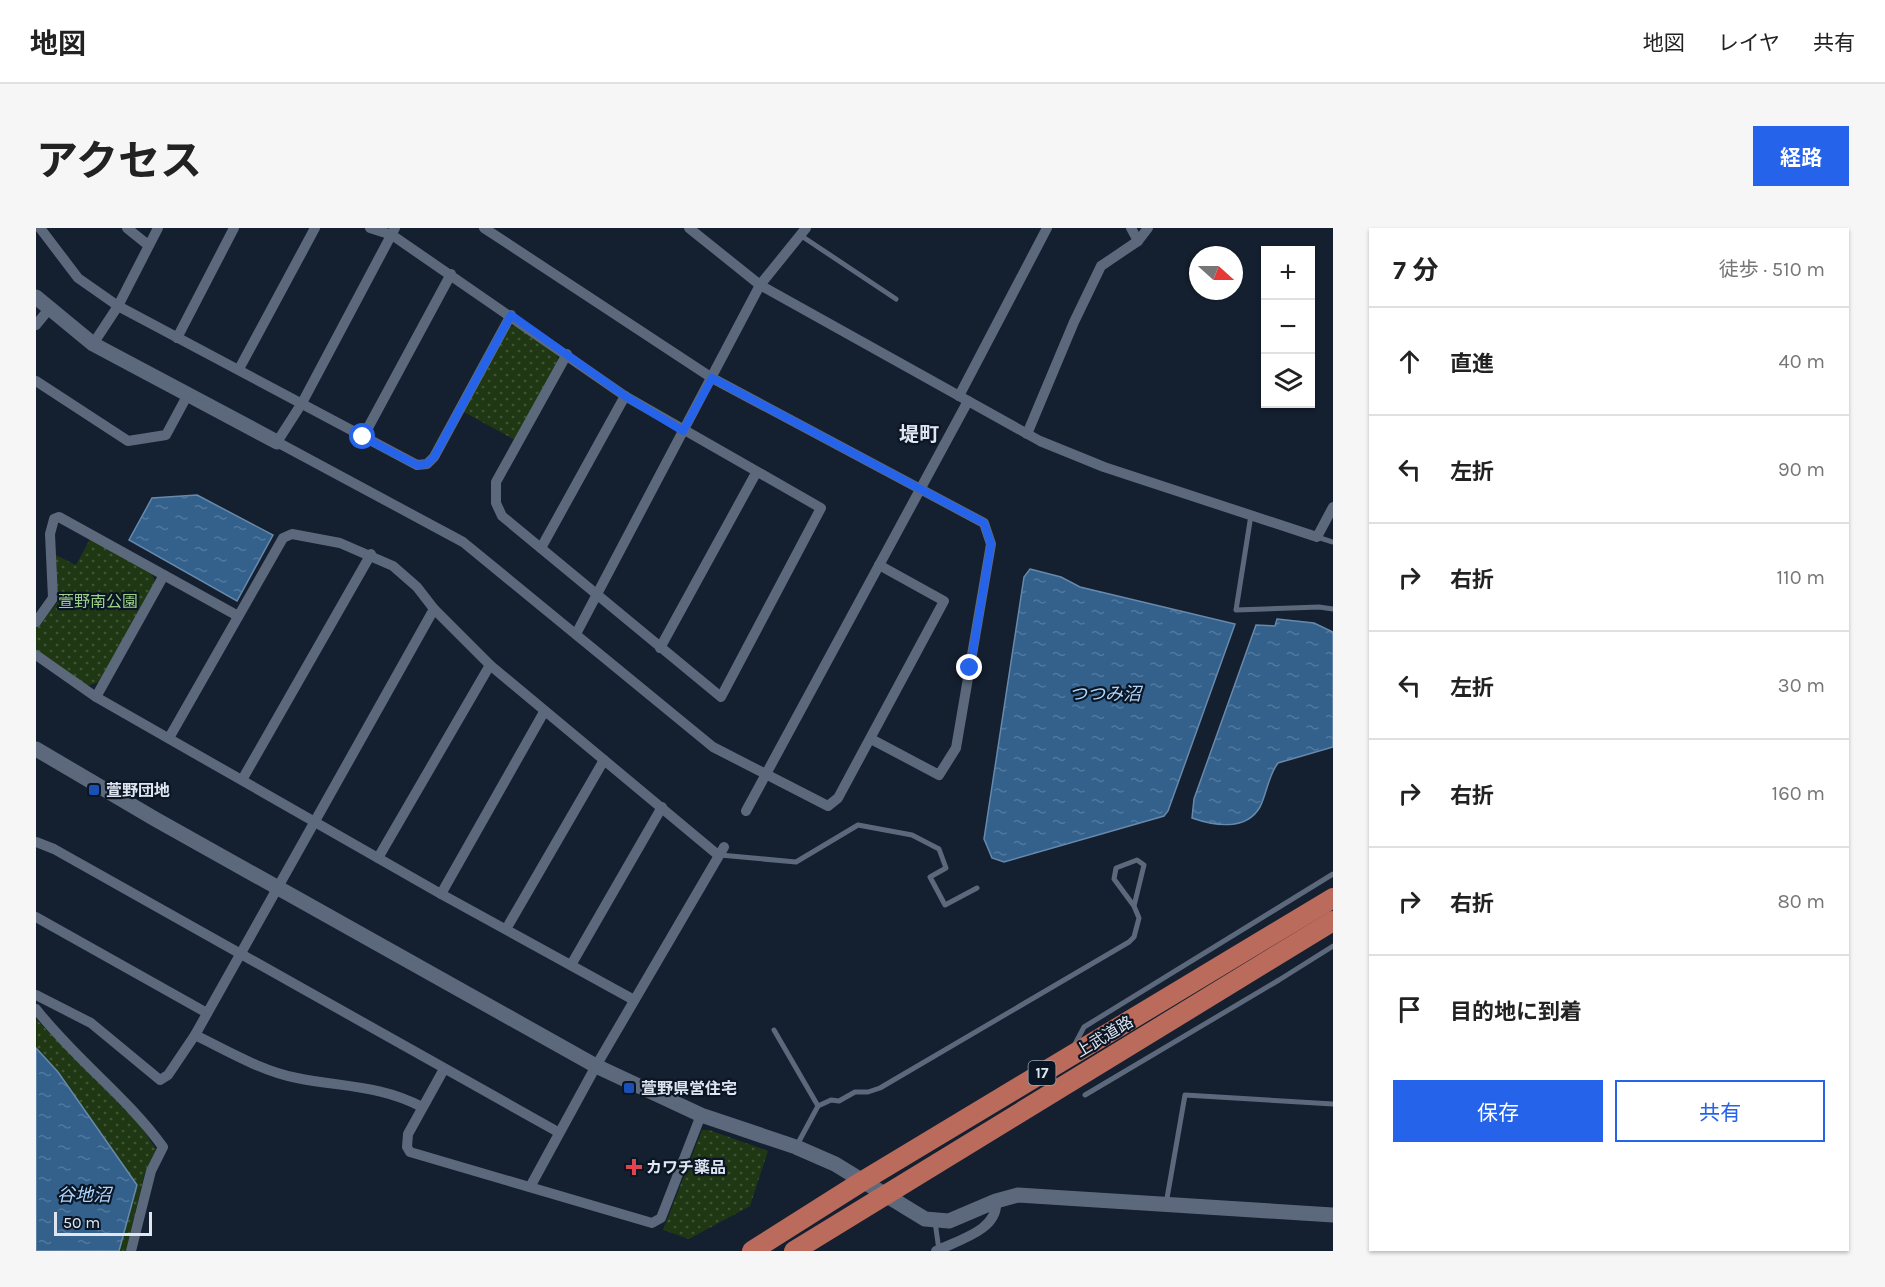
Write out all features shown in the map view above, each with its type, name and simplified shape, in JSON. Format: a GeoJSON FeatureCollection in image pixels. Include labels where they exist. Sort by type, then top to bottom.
{"type":"FeatureCollection","features":[{"type":"Feature","properties":{"kind":"highway","name":"上武道路"},"geometry":{"type":"LineString","coordinates":[[752,1251],[861,1182],[1333,898]]}},
{"type":"Feature","properties":{"kind":"highway","name":"上武道路"},"geometry":{"type":"LineString","coordinates":[[794,1251],[1333,921]]}},
{"type":"Feature","properties":{"kind":"street"},"geometry":{"type":"LineString","coordinates":[[40,228],[78,278],[118,306],[417,465],[427,464],[434,457],[511,315]]}},
{"type":"Feature","properties":{"kind":"street"},"geometry":{"type":"LineString","coordinates":[[127,228],[148,245]]}},
{"type":"Feature","properties":{"kind":"street"},"geometry":{"type":"LineString","coordinates":[[93,344],[118,306],[158,228]]}},
{"type":"Feature","properties":{"kind":"street"},"geometry":{"type":"LineString","coordinates":[[177,338],[234,228]]}},
{"type":"Feature","properties":{"kind":"street"},"geometry":{"type":"LineString","coordinates":[[239,369],[315,228]]}},
{"type":"Feature","properties":{"kind":"street"},"geometry":{"type":"LineString","coordinates":[[370,228],[393,231],[451,274],[567,354],[625,396],[821,508],[721,697],[502,516],[496,503],[496,482],[567,354]]}},
{"type":"Feature","properties":{"kind":"street"},"geometry":{"type":"LineString","coordinates":[[484,228],[712,378],[984,523],[991,544],[956,748],[939,775],[871,739]]}},
{"type":"Feature","properties":{"kind":"street"},"geometry":{"type":"LineString","coordinates":[[689,228],[760,285],[1027,434],[1104,467],[1317,537],[1333,507]]}},
{"type":"Feature","properties":{"kind":"street"},"geometry":{"type":"LineString","coordinates":[[746,811],[921,488],[1047,228]]}},
{"type":"Feature","properties":{"kind":"street"},"geometry":{"type":"LineString","coordinates":[[1131,228],[1138,242]]}},
{"type":"Feature","properties":{"kind":"street"},"geometry":{"type":"LineString","coordinates":[[1027,434],[1074,322],[1101,266],[1138,242],[1148,228]]}},
{"type":"Feature","properties":{"kind":"street"},"geometry":{"type":"LineString","coordinates":[[277,442],[302,403],[393,231]]}},
{"type":"Feature","properties":{"kind":"street"},"geometry":{"type":"LineString","coordinates":[[576,634],[760,285],[803,231]]}},
{"type":"Feature","properties":{"kind":"street"},"geometry":{"type":"LineString","coordinates":[[363,437],[451,274]]}},
{"type":"Feature","properties":{"kind":"street"},"geometry":{"type":"LineString","coordinates":[[36,297],[93,344],[463,542],[713,747],[828,806],[838,798],[944,601],[879,565]]}},
{"type":"Feature","properties":{"kind":"street"},"geometry":{"type":"LineString","coordinates":[[36,326],[49,309]]}},
{"type":"Feature","properties":{"kind":"street"},"geometry":{"type":"LineString","coordinates":[[36,381],[128,441],[166,435],[187,396]]}},
{"type":"Feature","properties":{"kind":"street"},"geometry":{"type":"LineString","coordinates":[[542,548],[625,396]]}},
{"type":"Feature","properties":{"kind":"street"},"geometry":{"type":"LineString","coordinates":[[660,648],[756,472]]}},
{"type":"Feature","properties":{"kind":"street"},"geometry":{"type":"LineString","coordinates":[[36,622],[53,598],[50,534],[54,519],[59,517],[238,616]]}},
{"type":"Feature","properties":{"kind":"street"},"geometry":{"type":"LineString","coordinates":[[169,738],[283,538],[292,534],[340,543],[371,554],[393,566],[417,587],[434,609],[490,665],[544,712],[662,807],[721,851],[558,1132],[530,1187]]}},
{"type":"Feature","properties":{"kind":"street"},"geometry":{"type":"LineString","coordinates":[[242,780],[371,554]]}},
{"type":"Feature","properties":{"kind":"street"},"geometry":{"type":"LineString","coordinates":[[96,697],[164,575]]}},
{"type":"Feature","properties":{"kind":"street"},"geometry":{"type":"LineString","coordinates":[[36,995],[92,1023],[160,1080],[168,1076],[195,1035],[434,609]]}},
{"type":"Feature","properties":{"kind":"street"},"geometry":{"type":"LineString","coordinates":[[36,655],[96,697],[441,894],[634,1000]]}},
{"type":"Feature","properties":{"kind":"street"},"geometry":{"type":"LineString","coordinates":[[378,858],[490,665]]}},
{"type":"Feature","properties":{"kind":"street"},"geometry":{"type":"LineString","coordinates":[[441,894],[544,712]]}},
{"type":"Feature","properties":{"kind":"street"},"geometry":{"type":"LineString","coordinates":[[36,749],[596,1066],[701,1115],[796,1147],[835,1164],[915,1214],[935,1221],[962,1217],[996,1201],[1018,1195],[1333,1215]]}},
{"type":"Feature","properties":{"kind":"street"},"geometry":{"type":"LineString","coordinates":[[509,924],[604,760]]}},
{"type":"Feature","properties":{"kind":"street"},"geometry":{"type":"LineString","coordinates":[[571,965],[662,807]]}},
{"type":"Feature","properties":{"kind":"street"},"geometry":{"type":"LineString","coordinates":[[36,842],[54,849],[558,1132]]}},
{"type":"Feature","properties":{"kind":"street"},"geometry":{"type":"LineString","coordinates":[[36,917],[207,1013]]}},
{"type":"Feature","properties":{"kind":"street"},"geometry":{"type":"LineString","coordinates":[[36,1009],[57,1036],[144,1120],[163,1147],[151,1171],[130,1251]]}},
{"type":"Feature","properties":{"kind":"street"},"geometry":{"type":"LineString","coordinates":[[195,1035],[254,1063],[296,1078],[361,1086],[422,1107]]}},
{"type":"Feature","properties":{"kind":"street"},"geometry":{"type":"LineString","coordinates":[[444,1069],[408,1134],[407,1147],[410,1152],[652,1223],[661,1218],[701,1115]]}},
{"type":"Feature","properties":{"kind":"street"},"geometry":{"type":"LineString","coordinates":[[938,1250],[990,1223],[996,1215],[996,1201]]}},
{"type":"Feature","properties":{"kind":"lane"},"geometry":{"type":"LineString","coordinates":[[803,231],[896,299]]}},
{"type":"Feature","properties":{"kind":"lane"},"geometry":{"type":"LineString","coordinates":[[1251,515],[1236,610],[1319,607],[1333,609]]}},
{"type":"Feature","properties":{"kind":"lane"},"geometry":{"type":"LineString","coordinates":[[1317,537],[1333,542]]}},
{"type":"Feature","properties":{"kind":"lane"},"geometry":{"type":"LineString","coordinates":[[721,851],[796,862],[858,825],[912,835],[939,849],[946,868],[930,877],[945,905],[977,888]]}},
{"type":"Feature","properties":{"kind":"lane"},"geometry":{"type":"LineString","coordinates":[[796,1147],[804,1128],[818,1106],[831,1100],[839,1101],[855,1092],[868,1092],[880,1088],[1129,942],[1134,937],[1139,918],[1134,906],[1114,879],[1116,868],[1137,860],[1144,865],[1134,906]]}},
{"type":"Feature","properties":{"kind":"lane"},"geometry":{"type":"LineString","coordinates":[[1069,1057],[1084,1027],[1333,874]]}},
{"type":"Feature","properties":{"kind":"lane"},"geometry":{"type":"LineString","coordinates":[[1085,1095],[1333,946]]}},
{"type":"Feature","properties":{"kind":"lane"},"geometry":{"type":"LineString","coordinates":[[774,1030],[818,1106]]}},
{"type":"Feature","properties":{"kind":"lane"},"geometry":{"type":"LineString","coordinates":[[1166,1205],[1185,1095],[1333,1104]]}},
{"type":"Feature","properties":{"kind":"lane"},"geometry":{"type":"LineString","coordinates":[[935,1221],[938,1250]]}},
{"type":"Feature","properties":{"kind":"green space"},"geometry":{"type":"Polygon","coordinates":[[[520,325],[557,352],[558,360],[515,440],[462,411],[508,327],[520,325]]]}},
{"type":"Feature","properties":{"kind":"green space","name":"萱野南公園"},"geometry":{"type":"Polygon","coordinates":[[[90,539],[151,572],[155,581],[99,682],[87,686],[36,650],[36,628],[57,603],[56,555],[76,565],[90,539]]]}},
{"type":"Feature","properties":{"kind":"green space","name":"谷地沼"},"geometry":{"type":"Polygon","coordinates":[[[36,1019],[140,1125],[156,1149],[145,1172],[126,1251],[36,1251],[36,1019]]]}},
{"type":"Feature","properties":{"kind":"green space"},"geometry":{"type":"Polygon","coordinates":[[[702,1130],[709,1130],[768,1151],[750,1206],[689,1239],[663,1230],[702,1130]]]}},
{"type":"Feature","properties":{"kind":"water"},"geometry":{"type":"Polygon","coordinates":[[[197,495],[273,535],[237,601],[129,540],[152,498],[197,495]]]}},
{"type":"Feature","properties":{"kind":"water","name":"つつみ沼"},"geometry":{"type":"Polygon","coordinates":[[[1030,569],[1061,577],[1080,587],[1235,624],[1168,811],[1164,816],[1004,862],[992,858],[984,839],[1024,577],[1030,569]]]}},
{"type":"Feature","properties":{"kind":"water"},"geometry":{"type":"Polygon","coordinates":[[[1277,619],[1314,623],[1333,632],[1333,747],[1278,763],[1260,807],[1247,820],[1220,824],[1192,818],[1194,799],[1256,625],[1275,626],[1277,619]]]}},
{"type":"Feature","properties":{"kind":"water","name":"谷地沼"},"geometry":{"type":"Polygon","coordinates":[[[36,1048],[58,1072],[137,1185],[119,1251],[36,1251],[36,1048]]]}},
{"type":"Feature","properties":{"kind":"place","name":"萱野団地"},"geometry":{"type":"Point","coordinates":[94,790]}},
{"type":"Feature","properties":{"kind":"place","name":"萱野県営住宅"},"geometry":{"type":"Point","coordinates":[629,1088]}},
{"type":"Feature","properties":{"kind":"place","name":"カワチ薬品"},"geometry":{"type":"Point","coordinates":[634,1167]}},
{"type":"Feature","properties":{"kind":"district","name":"堤町"},"geometry":{"type":"Point","coordinates":[919,434]}},
{"type":"Feature","properties":{"kind":"route"},"geometry":{"type":"LineString","coordinates":[[363,437],[417,465],[427,464],[434,457],[511,315],[625,396],[683,431],[712,378],[984,523],[991,544],[970,668]]}}]}
